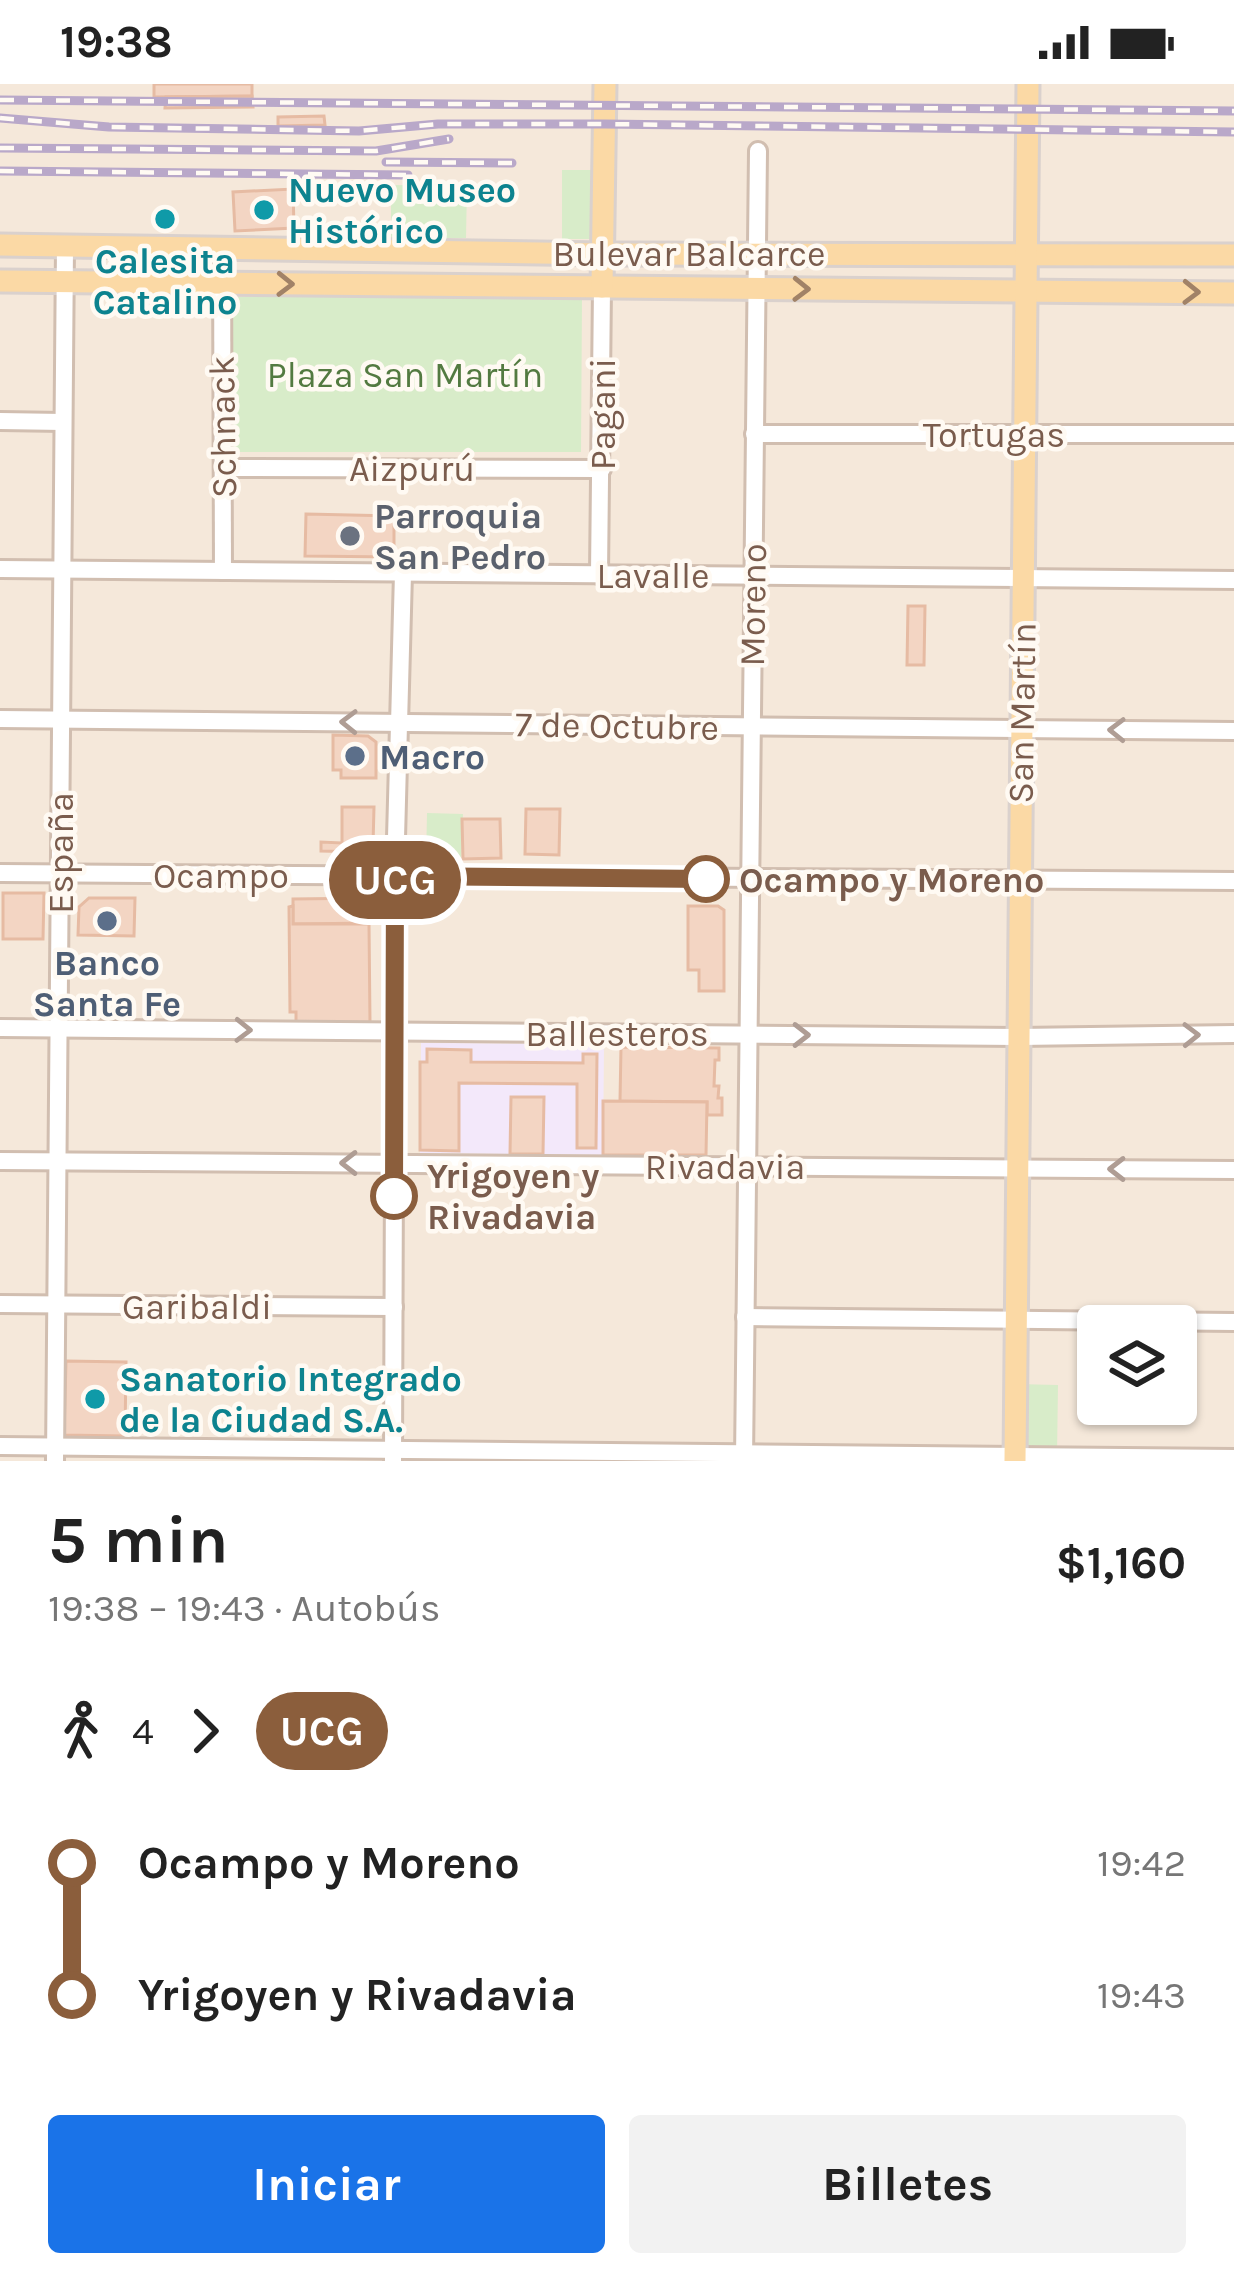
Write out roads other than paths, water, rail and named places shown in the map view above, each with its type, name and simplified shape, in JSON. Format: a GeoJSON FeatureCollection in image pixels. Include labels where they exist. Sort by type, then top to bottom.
{"type":"FeatureCollection","features":[{"type":"Feature","properties":{"kind":"main road","name":"Pagani"},"geometry":{"type":"LineString","coordinates":[[602,287],[605,84]]}},
{"type":"Feature","properties":{"kind":"main road","name":"San Martín"},"geometry":{"type":"LineString","coordinates":[[1015,1458],[1028,84]]}},
{"type":"Feature","properties":{"kind":"main road","name":"Bulevar Balcarce"},"geometry":{"type":"LineString","coordinates":[[0,245],[603,254],[1234,255]]}},
{"type":"Feature","properties":{"kind":"main road","name":"Bulevar Balcarce"},"geometry":{"type":"LineString","coordinates":[[0,281],[1234,292]]}},
{"type":"Feature","properties":{"kind":"street","name":"Moreno"},"geometry":{"type":"LineString","coordinates":[[744,1457],[758,151]]}},
{"type":"Feature","properties":{"kind":"street","name":"España"},"geometry":{"type":"LineString","coordinates":[[55,1454],[65,246]]}},
{"type":"Feature","properties":{"kind":"street","name":"Schnack"},"geometry":{"type":"LineString","coordinates":[[222,248],[224,572]]}},
{"type":"Feature","properties":{"kind":"street","name":"Pagani"},"geometry":{"type":"LineString","coordinates":[[599,575],[602,287]]}},
{"type":"Feature","properties":{"kind":"street"},"geometry":{"type":"LineString","coordinates":[[0,421],[63,422]]}},
{"type":"Feature","properties":{"kind":"street","name":"Tortugas"},"geometry":{"type":"LineString","coordinates":[[754,434],[1234,434]]}},
{"type":"Feature","properties":{"kind":"street","name":"Aizpurú"},"geometry":{"type":"LineString","coordinates":[[223,468],[602,469]]}},
{"type":"Feature","properties":{"kind":"street","name":"Lavalle"},"geometry":{"type":"LineString","coordinates":[[0,569],[1234,580]]}},
{"type":"Feature","properties":{"kind":"street"},"geometry":{"type":"LineString","coordinates":[[393,1455],[395,876],[403,573]]}},
{"type":"Feature","properties":{"kind":"street","name":"7 de Octubre"},"geometry":{"type":"LineString","coordinates":[[0,718],[1234,731]]}},
{"type":"Feature","properties":{"kind":"street","name":"Ocampo"},"geometry":{"type":"LineString","coordinates":[[0,873],[1234,881]]}},
{"type":"Feature","properties":{"kind":"street","name":"Ballesteros"},"geometry":{"type":"LineString","coordinates":[[0,1028],[1234,1034]]}},
{"type":"Feature","properties":{"kind":"street","name":"Rivadavia"},"geometry":{"type":"LineString","coordinates":[[0,1161],[1234,1170]]}},
{"type":"Feature","properties":{"kind":"street","name":"Garibaldi"},"geometry":{"type":"LineString","coordinates":[[0,1304],[394,1307]]}},
{"type":"Feature","properties":{"kind":"street"},"geometry":{"type":"LineString","coordinates":[[745,1317],[1234,1322]]}},
{"type":"Feature","properties":{"kind":"street"},"geometry":{"type":"LineString","coordinates":[[0,1446],[55,1454],[1234,1457]]}},
{"type":"Feature","properties":{"kind":"railway"},"geometry":{"type":"LineString","coordinates":[[0,100],[1234,111]]}},
{"type":"Feature","properties":{"kind":"railway"},"geometry":{"type":"LineString","coordinates":[[0,118],[109,127],[359,131],[438,124],[605,124],[1234,132]]}},
{"type":"Feature","properties":{"kind":"railway"},"geometry":{"type":"LineString","coordinates":[[0,148],[376,151],[449,139]]}},
{"type":"Feature","properties":{"kind":"railway"},"geometry":{"type":"LineString","coordinates":[[386,162],[512,163]]}},
{"type":"Feature","properties":{"kind":"railway"},"geometry":{"type":"LineString","coordinates":[[0,171],[408,175]]}},
{"type":"Feature","properties":{"kind":"place","name":"Nuevo Museo Histórico"},"geometry":{"type":"Point","coordinates":[264,210]}},
{"type":"Feature","properties":{"kind":"place","name":"Calesita Catalino"},"geometry":{"type":"Point","coordinates":[165,219]}},
{"type":"Feature","properties":{"kind":"place","name":"Parroquia San Pedro"},"geometry":{"type":"Point","coordinates":[350,536]}},
{"type":"Feature","properties":{"kind":"place","name":"Macro"},"geometry":{"type":"Point","coordinates":[355,756]}},
{"type":"Feature","properties":{"kind":"place","name":"Ocampo y Moreno"},"geometry":{"type":"Point","coordinates":[706,879]}},
{"type":"Feature","properties":{"kind":"place","name":"Banco Santa Fe"},"geometry":{"type":"Point","coordinates":[107,921]}},
{"type":"Feature","properties":{"kind":"place","name":"Yrigoyen y Rivadavia"},"geometry":{"type":"Point","coordinates":[394,1196]}},
{"type":"Feature","properties":{"kind":"place","name":"Sanatorio Integrado de la Ciudad S.A."},"geometry":{"type":"Point","coordinates":[95,1399]}},
{"type":"Feature","properties":{"kind":"park label","name":"Plaza San Martín"},"geometry":{"type":"Point","coordinates":[405,374]}}]}
